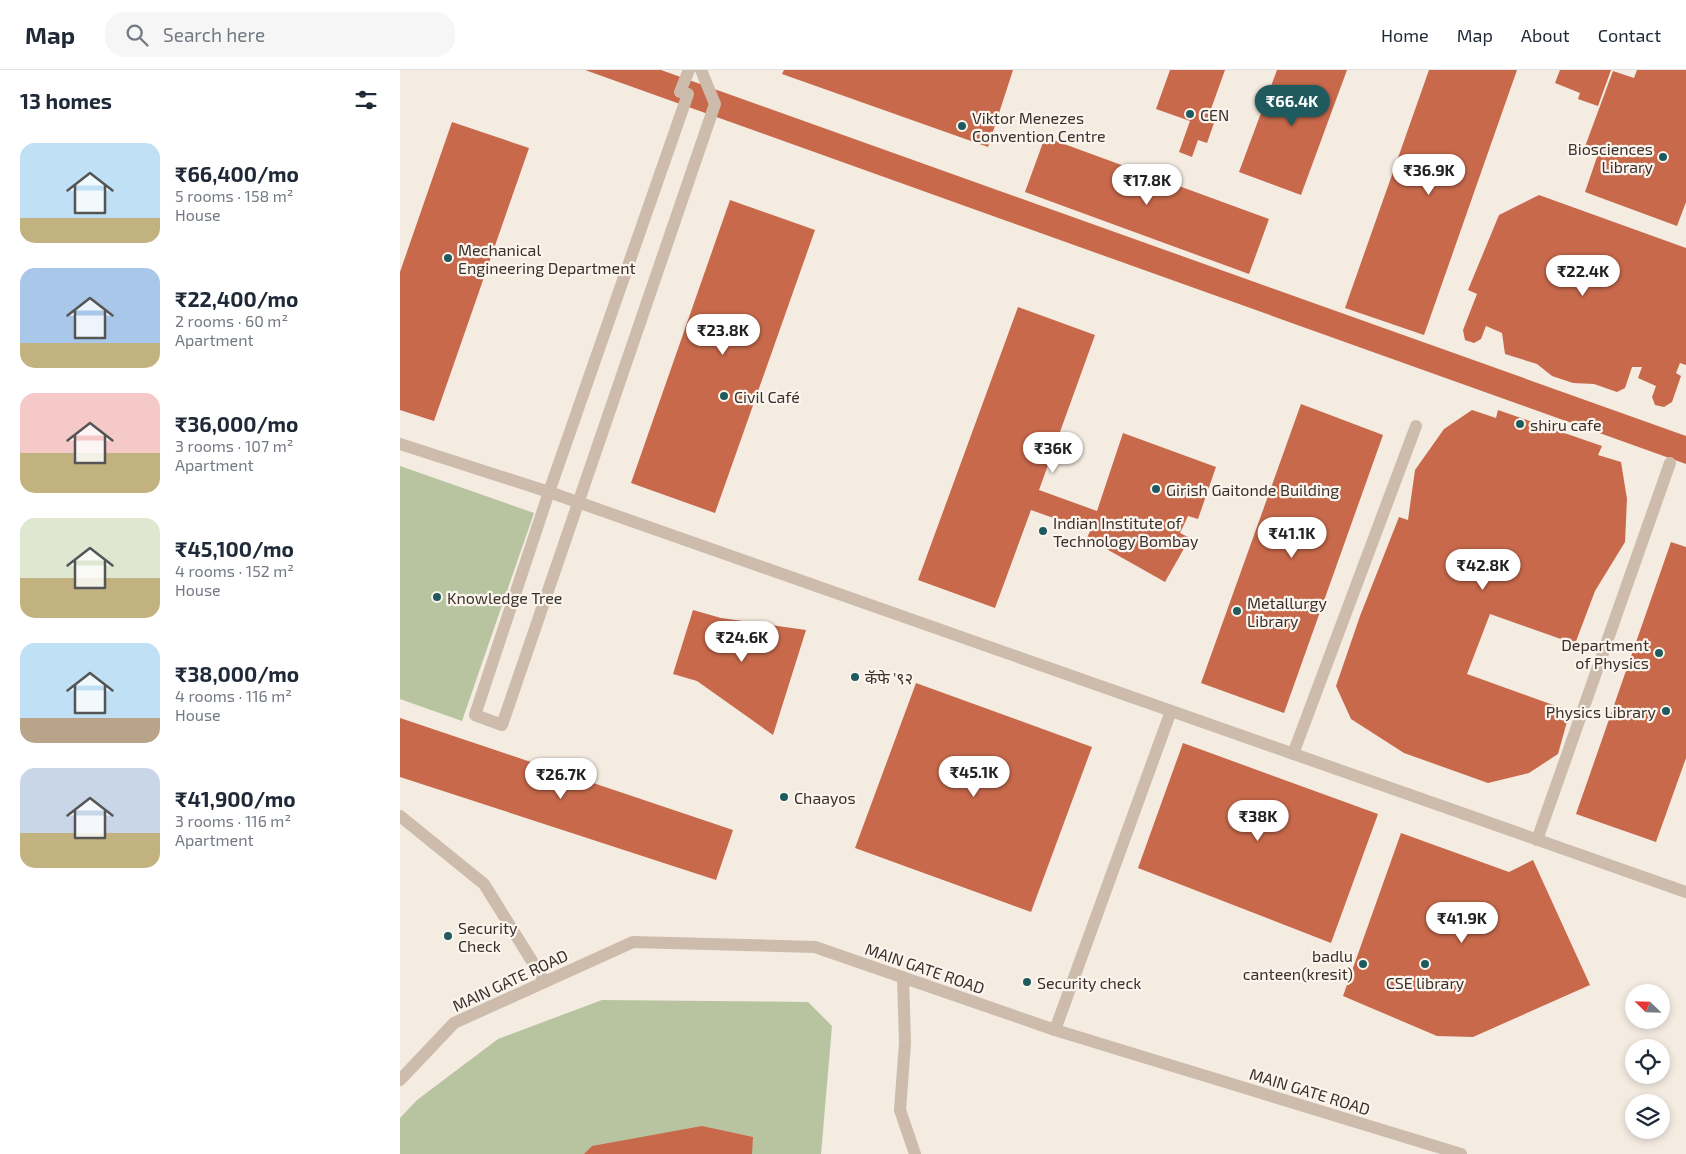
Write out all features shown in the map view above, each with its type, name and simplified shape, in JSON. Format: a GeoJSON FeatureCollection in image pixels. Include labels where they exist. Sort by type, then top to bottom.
{"type":"FeatureCollection","features":[{"type":"Feature","properties":{"kind":"street"},"geometry":{"type":"LineString","coordinates":[[688,70],[684,93],[475,715],[502,725],[715,104],[701,70]]}},
{"type":"Feature","properties":{"kind":"street"},"geometry":{"type":"LineString","coordinates":[[1293,754],[1416,426]]}},
{"type":"Feature","properties":{"kind":"street"},"geometry":{"type":"LineString","coordinates":[[400,444],[578,502],[1686,892]]}},
{"type":"Feature","properties":{"kind":"street"},"geometry":{"type":"LineString","coordinates":[[1537,840],[1670,464]]}},
{"type":"Feature","properties":{"kind":"street"},"geometry":{"type":"LineString","coordinates":[[1055,1030],[1171,711]]}},
{"type":"Feature","properties":{"kind":"street"},"geometry":{"type":"LineString","coordinates":[[400,816],[484,884],[545,982]]}},
{"type":"Feature","properties":{"kind":"street","name":"MAIN GATE ROAD"},"geometry":{"type":"LineString","coordinates":[[400,1080],[454,1023],[633,942],[814,947],[1055,1030],[1460,1154]]}},
{"type":"Feature","properties":{"kind":"street"},"geometry":{"type":"LineString","coordinates":[[903,977],[905,1043],[900,1110],[914,1154]]}},
{"type":"Feature","properties":{"kind":"green space"},"geometry":{"type":"Polygon","coordinates":[[[400,466],[534,513],[462,721],[400,699],[400,466]]]}},
{"type":"Feature","properties":{"kind":"green space"},"geometry":{"type":"Polygon","coordinates":[[[602,1000],[808,1002],[832,1026],[821,1154],[400,1154],[400,1118],[417,1100],[498,1039],[602,1000]]]}},
{"type":"Feature","properties":{"kind":"building"},"geometry":{"type":"Polygon","coordinates":[[[585,70],[661,70],[1686,436],[1686,464],[585,70]]]}},
{"type":"Feature","properties":{"kind":"building","name":"Viktor Menezes Convention Centre"},"geometry":{"type":"Polygon","coordinates":[[[784,70],[1013,70],[988,147],[782,74],[784,70]]]}},
{"type":"Feature","properties":{"kind":"building","name":"CEN"},"geometry":{"type":"Polygon","coordinates":[[[1170,70],[1225,70],[1207,120],[1214,123],[1207,143],[1198,140],[1192,157],[1179,152],[1190,121],[1156,109],[1170,70]]]}},
{"type":"Feature","properties":{"kind":"building"},"geometry":{"type":"Polygon","coordinates":[[[1277,70],[1347,70],[1301,195],[1239,172],[1277,70]]]}},
{"type":"Feature","properties":{"kind":"building"},"geometry":{"type":"Polygon","coordinates":[[[1429,70],[1517,70],[1424,335],[1345,308],[1429,70]]]}},
{"type":"Feature","properties":{"kind":"building"},"geometry":{"type":"Polygon","coordinates":[[[1560,70],[1611,70],[1598,106],[1578,99],[1580,93],[1555,83],[1560,70]]]}},
{"type":"Feature","properties":{"kind":"building"},"geometry":{"type":"Polygon","coordinates":[[[1637,70],[1686,70],[1686,202],[1677,226],[1585,192],[1597,157],[1583,152],[1613,71],[1634,78],[1637,70]]]}},
{"type":"Feature","properties":{"kind":"building","name":"Mechanical Engineering Department"},"geometry":{"type":"Polygon","coordinates":[[[452,122],[529,148],[434,421],[400,410],[400,272],[452,122]]]}},
{"type":"Feature","properties":{"kind":"building"},"geometry":{"type":"Polygon","coordinates":[[[1045,137],[1269,219],[1249,274],[1025,192],[1045,137]]]}},
{"type":"Feature","properties":{"kind":"building"},"geometry":{"type":"Polygon","coordinates":[[[1539,195],[1686,248],[1686,365],[1680,363],[1676,373],[1681,376],[1672,402],[1664,407],[1655,405],[1652,397],[1656,386],[1638,378],[1642,367],[1632,367],[1625,388],[1617,392],[1594,384],[1573,383],[1552,376],[1537,364],[1505,354],[1502,333],[1486,326],[1481,339],[1474,343],[1465,340],[1463,330],[1477,294],[1468,290],[1499,215],[1539,195]]]}},
{"type":"Feature","properties":{"kind":"building"},"geometry":{"type":"Polygon","coordinates":[[[730,200],[815,230],[715,513],[631,483],[730,200]]]}},
{"type":"Feature","properties":{"kind":"building"},"geometry":{"type":"Polygon","coordinates":[[[1018,307],[1095,335],[1039,490],[1097,511],[1123,433],[1216,467],[1198,519],[1188,516],[1180,533],[1190,538],[1165,582],[1087,538],[1090,531],[1031,510],[995,608],[918,580],[1018,307]]]}},
{"type":"Feature","properties":{"kind":"building"},"geometry":{"type":"Polygon","coordinates":[[[1301,404],[1383,435],[1284,713],[1201,683],[1301,404]]]}},
{"type":"Feature","properties":{"kind":"building"},"geometry":{"type":"Polygon","coordinates":[[[1472,410],[1496,418],[1498,410],[1602,446],[1598,455],[1621,462],[1627,499],[1625,542],[1595,591],[1575,644],[1490,614],[1467,674],[1570,711],[1558,754],[1529,773],[1488,783],[1404,753],[1351,719],[1336,686],[1360,616],[1399,517],[1408,520],[1415,470],[1444,429],[1472,410]]]}},
{"type":"Feature","properties":{"kind":"building","name":"Department of Physics"},"geometry":{"type":"Polygon","coordinates":[[[1671,542],[1686,547],[1686,758],[1656,842],[1576,814],[1671,542]]]}},
{"type":"Feature","properties":{"kind":"building"},"geometry":{"type":"Polygon","coordinates":[[[693,610],[721,618],[806,630],[773,735],[697,681],[673,674],[693,610]]]}},
{"type":"Feature","properties":{"kind":"building"},"geometry":{"type":"Polygon","coordinates":[[[916,683],[1092,747],[1031,912],[855,848],[916,683]]]}},
{"type":"Feature","properties":{"kind":"building"},"geometry":{"type":"Polygon","coordinates":[[[400,718],[733,830],[716,880],[400,777],[400,718]]]}},
{"type":"Feature","properties":{"kind":"building"},"geometry":{"type":"Polygon","coordinates":[[[1183,743],[1378,814],[1331,943],[1138,868],[1183,743]]]}},
{"type":"Feature","properties":{"kind":"building"},"geometry":{"type":"Polygon","coordinates":[[[1401,833],[1509,872],[1533,860],[1590,985],[1473,1037],[1437,1036],[1343,996],[1401,833]]]}},
{"type":"Feature","properties":{"kind":"building"},"geometry":{"type":"Polygon","coordinates":[[[702,1126],[753,1137],[752,1154],[584,1154],[592,1146],[702,1126]]]}},
{"type":"Feature","properties":{"kind":"place","name":"CEN"},"geometry":{"type":"Point","coordinates":[1190,114]}},
{"type":"Feature","properties":{"kind":"place","name":"Viktor Menezes Convention Centre"},"geometry":{"type":"Point","coordinates":[962,126]}},
{"type":"Feature","properties":{"kind":"place","name":"Biosciences Library"},"geometry":{"type":"Point","coordinates":[1663,157]}},
{"type":"Feature","properties":{"kind":"place","name":"Mechanical Engineering Department"},"geometry":{"type":"Point","coordinates":[448,258]}},
{"type":"Feature","properties":{"kind":"place","name":"Civil Café"},"geometry":{"type":"Point","coordinates":[724,396]}},
{"type":"Feature","properties":{"kind":"place","name":"shiru cafe"},"geometry":{"type":"Point","coordinates":[1520,424]}},
{"type":"Feature","properties":{"kind":"place","name":"Girish Gaitonde Building"},"geometry":{"type":"Point","coordinates":[1156,489]}},
{"type":"Feature","properties":{"kind":"place","name":"Indian Institute of Technology Bombay"},"geometry":{"type":"Point","coordinates":[1043,531]}},
{"type":"Feature","properties":{"kind":"place","name":"Knowledge Tree"},"geometry":{"type":"Point","coordinates":[437,597]}},
{"type":"Feature","properties":{"kind":"place","name":"Metallurgy Library"},"geometry":{"type":"Point","coordinates":[1237,611]}},
{"type":"Feature","properties":{"kind":"place","name":"Department of Physics"},"geometry":{"type":"Point","coordinates":[1659,653]}},
{"type":"Feature","properties":{"kind":"place","name":"कॅफे '९२"},"geometry":{"type":"Point","coordinates":[855,677]}},
{"type":"Feature","properties":{"kind":"place","name":"Physics Library"},"geometry":{"type":"Point","coordinates":[1666,711]}},
{"type":"Feature","properties":{"kind":"place","name":"Chaayos"},"geometry":{"type":"Point","coordinates":[784,797]}},
{"type":"Feature","properties":{"kind":"place","name":"Security Check"},"geometry":{"type":"Point","coordinates":[448,936]}},
{"type":"Feature","properties":{"kind":"place","name":"badlu canteen(kresit)"},"geometry":{"type":"Point","coordinates":[1363,964]}},
{"type":"Feature","properties":{"kind":"place","name":"CSE library"},"geometry":{"type":"Point","coordinates":[1425,964]}},
{"type":"Feature","properties":{"kind":"place","name":"Security check"},"geometry":{"type":"Point","coordinates":[1027,982]}}]}
